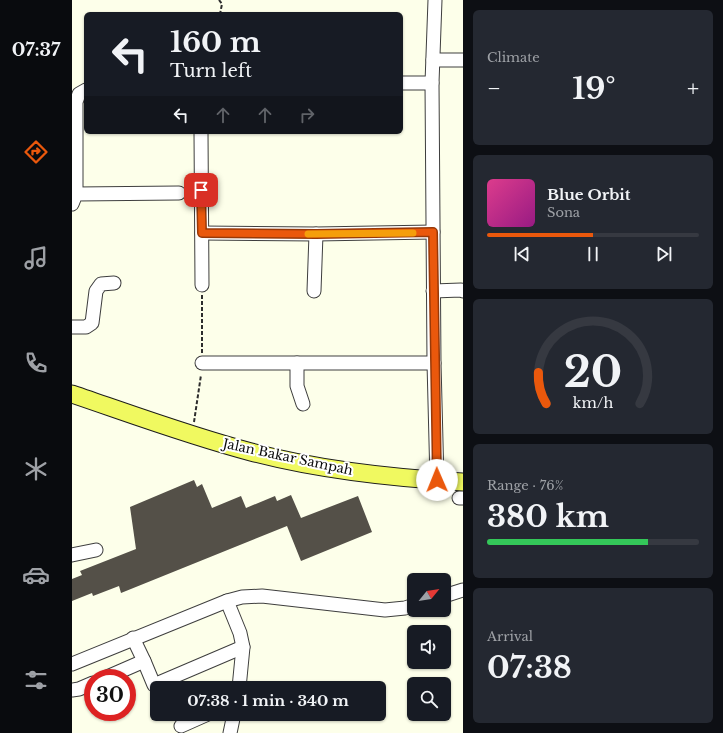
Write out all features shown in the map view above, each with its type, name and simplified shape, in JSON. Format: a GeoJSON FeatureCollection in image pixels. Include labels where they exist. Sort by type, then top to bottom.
{"type":"FeatureCollection","features":[{"type":"Feature","properties":{"kind":"main road","name":"Jalan Bakar Sampah"},"geometry":{"type":"LineString","coordinates":[[72,394],[192,435],[252,452],[319,466],[437,480],[462,493]]}},
{"type":"Feature","properties":{"kind":"street"},"geometry":{"type":"LineString","coordinates":[[435,0],[432,83],[433,291],[437,480]]}},
{"type":"Feature","properties":{"kind":"street"},"geometry":{"type":"LineString","coordinates":[[432,60],[463,60]]}},
{"type":"Feature","properties":{"kind":"street"},"geometry":{"type":"LineString","coordinates":[[403,83],[432,83]]}},
{"type":"Feature","properties":{"kind":"street"},"geometry":{"type":"LineString","coordinates":[[84,91],[79,94],[76,102],[74,199],[179,193]]}},
{"type":"Feature","properties":{"kind":"street"},"geometry":{"type":"LineString","coordinates":[[200,134],[202,285]]}},
{"type":"Feature","properties":{"kind":"street"},"geometry":{"type":"LineString","coordinates":[[202,233],[316,234],[433,232]]}},
{"type":"Feature","properties":{"kind":"street"},"geometry":{"type":"LineString","coordinates":[[314,291],[316,234]]}},
{"type":"Feature","properties":{"kind":"street"},"geometry":{"type":"LineString","coordinates":[[72,327],[86,327],[92,323],[96,291],[101,284],[114,283]]}},
{"type":"Feature","properties":{"kind":"street"},"geometry":{"type":"LineString","coordinates":[[433,291],[463,291]]}},
{"type":"Feature","properties":{"kind":"street"},"geometry":{"type":"LineString","coordinates":[[202,363],[434,363]]}},
{"type":"Feature","properties":{"kind":"street"},"geometry":{"type":"LineString","coordinates":[[297,363],[297,386],[303,404]]}},
{"type":"Feature","properties":{"kind":"street"},"geometry":{"type":"LineString","coordinates":[[72,555],[96,550]]}},
{"type":"Feature","properties":{"kind":"street"},"geometry":{"type":"LineString","coordinates":[[451,594],[463,590]]}},
{"type":"Feature","properties":{"kind":"street"},"geometry":{"type":"LineString","coordinates":[[72,664],[227,601],[252,596],[385,610],[407,607]]}},
{"type":"Feature","properties":{"kind":"street"},"geometry":{"type":"LineString","coordinates":[[227,601],[240,634],[243,647],[240,681]]}},
{"type":"Feature","properties":{"kind":"street"},"geometry":{"type":"LineString","coordinates":[[133,638],[154,685],[243,647]]}},
{"type":"Feature","properties":{"kind":"street"},"geometry":{"type":"LineString","coordinates":[[126,669],[144,661]]}},
{"type":"Feature","properties":{"kind":"street"},"geometry":{"type":"LineString","coordinates":[[72,690],[84,687]]}},
{"type":"Feature","properties":{"kind":"street"},"geometry":{"type":"LineString","coordinates":[[181,726],[192,721]]}},
{"type":"Feature","properties":{"kind":"street"},"geometry":{"type":"LineString","coordinates":[[230,733],[233,721]]}},
{"type":"Feature","properties":{"kind":"path"},"geometry":{"type":"LineString","coordinates":[[219,0],[222,4],[220,12]]}},
{"type":"Feature","properties":{"kind":"path"},"geometry":{"type":"LineString","coordinates":[[192,435],[202,363],[202,285]]}},
{"type":"Feature","properties":{"kind":"building"},"geometry":{"type":"Polygon","coordinates":[[[194,480],[197,487],[202,484],[212,508],[241,496],[246,508],[275,496],[277,501],[291,495],[301,518],[358,496],[372,532],[301,561],[287,526],[121,593],[119,586],[93,596],[92,593],[72,601],[72,579],[82,575],[80,571],[136,549],[130,507],[194,480]]]}},
{"type":"Feature","properties":{"kind":"slow traffic"},"geometry":{"type":"LineString","coordinates":[[308,234],[413,233]]}},
{"type":"Feature","properties":{"kind":"route"},"geometry":{"type":"LineString","coordinates":[[201,190],[202,233],[316,234],[433,232],[437,480]]}}]}
